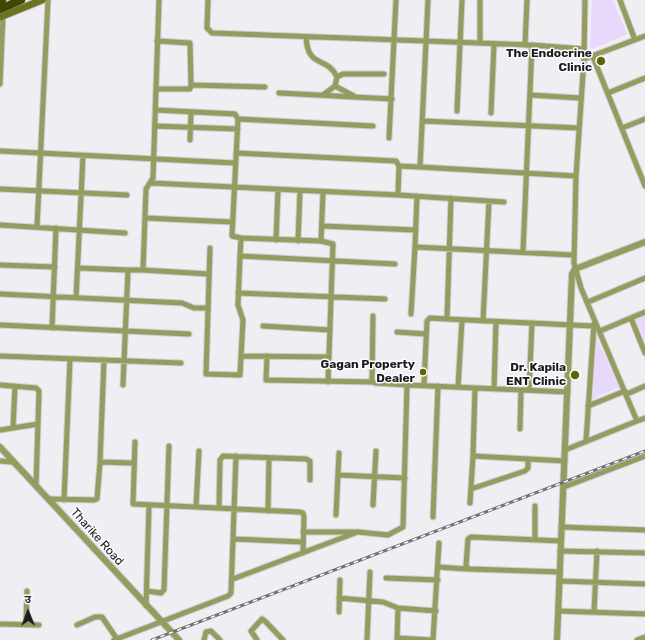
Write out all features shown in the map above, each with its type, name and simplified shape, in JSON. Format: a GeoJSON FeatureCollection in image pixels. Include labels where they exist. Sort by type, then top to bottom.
{"type":"FeatureCollection","features":[{"type":"Feature","properties":{"kind":"highway"},"geometry":{"type":"LineString","coordinates":[[1,14],[21,0]]}},
{"type":"Feature","properties":{"kind":"main road"},"geometry":{"type":"LineString","coordinates":[[1,14],[42,0]]}},
{"type":"Feature","properties":{"kind":"street"},"geometry":{"type":"LineString","coordinates":[[37,227],[40,190],[48,0]]}},
{"type":"Feature","properties":{"kind":"street"},"geometry":{"type":"LineString","coordinates":[[143,270],[147,187],[151,183],[154,159],[159,0]]}},
{"type":"Feature","properties":{"kind":"street"},"geometry":{"type":"LineString","coordinates":[[208,0],[207,28],[212,33],[584,48]]}},
{"type":"Feature","properties":{"kind":"street"},"geometry":{"type":"LineString","coordinates":[[389,138],[396,0]]}},
{"type":"Feature","properties":{"kind":"street"},"geometry":{"type":"LineString","coordinates":[[420,167],[428,0]]}},
{"type":"Feature","properties":{"kind":"street"},"geometry":{"type":"LineString","coordinates":[[457,111],[462,0]]}},
{"type":"Feature","properties":{"kind":"street"},"geometry":{"type":"LineString","coordinates":[[480,0],[480,43]]}},
{"type":"Feature","properties":{"kind":"street"},"geometry":{"type":"LineString","coordinates":[[525,45],[527,0]]}},
{"type":"Feature","properties":{"kind":"street"},"geometry":{"type":"LineString","coordinates":[[585,0],[584,59],[580,98],[573,255],[575,269],[637,421]]}},
{"type":"Feature","properties":{"kind":"street"},"geometry":{"type":"LineString","coordinates":[[620,0],[635,40]]}},
{"type":"Feature","properties":{"kind":"street"},"geometry":{"type":"LineString","coordinates":[[0,84],[1,14]]}},
{"type":"Feature","properties":{"kind":"street"},"geometry":{"type":"LineString","coordinates":[[584,59],[593,57],[645,36]]}},
{"type":"Feature","properties":{"kind":"street"},"geometry":{"type":"LineString","coordinates":[[306,37],[307,48],[310,55],[332,69],[337,77],[335,86],[322,95]]}},
{"type":"Feature","properties":{"kind":"street"},"geometry":{"type":"LineString","coordinates":[[156,89],[188,89],[191,85],[190,43],[157,41]]}},
{"type":"Feature","properties":{"kind":"street"},"geometry":{"type":"LineString","coordinates":[[491,113],[494,44]]}},
{"type":"Feature","properties":{"kind":"street"},"geometry":{"type":"LineString","coordinates":[[523,252],[532,45]]}},
{"type":"Feature","properties":{"kind":"street"},"geometry":{"type":"LineString","coordinates":[[593,57],[645,186]]}},
{"type":"Feature","properties":{"kind":"street"},"geometry":{"type":"LineString","coordinates":[[337,77],[343,74],[384,74]]}},
{"type":"Feature","properties":{"kind":"street"},"geometry":{"type":"LineString","coordinates":[[608,93],[645,78]]}},
{"type":"Feature","properties":{"kind":"street"},"geometry":{"type":"LineString","coordinates":[[191,85],[265,87]]}},
{"type":"Feature","properties":{"kind":"street"},"geometry":{"type":"LineString","coordinates":[[335,86],[356,97]]}},
{"type":"Feature","properties":{"kind":"street"},"geometry":{"type":"LineString","coordinates":[[279,93],[392,99]]}},
{"type":"Feature","properties":{"kind":"street"},"geometry":{"type":"LineString","coordinates":[[530,95],[580,98]]}},
{"type":"Feature","properties":{"kind":"street"},"geometry":{"type":"LineString","coordinates":[[156,110],[235,114],[238,119],[238,129],[232,236],[276,240],[321,241],[331,242],[333,244],[328,382]]}},
{"type":"Feature","properties":{"kind":"street"},"geometry":{"type":"LineString","coordinates":[[190,140],[191,112]]}},
{"type":"Feature","properties":{"kind":"street"},"geometry":{"type":"LineString","coordinates":[[238,119],[373,126]]}},
{"type":"Feature","properties":{"kind":"street"},"geometry":{"type":"LineString","coordinates":[[622,128],[645,119]]}},
{"type":"Feature","properties":{"kind":"street"},"geometry":{"type":"LineString","coordinates":[[423,121],[579,128]]}},
{"type":"Feature","properties":{"kind":"street"},"geometry":{"type":"LineString","coordinates":[[155,126],[238,129]]}},
{"type":"Feature","properties":{"kind":"street"},"geometry":{"type":"LineString","coordinates":[[0,151],[235,163]]}},
{"type":"Feature","properties":{"kind":"street"},"geometry":{"type":"LineString","coordinates":[[236,153],[396,161],[399,166],[398,195]]}},
{"type":"Feature","properties":{"kind":"street"},"geometry":{"type":"LineString","coordinates":[[76,298],[83,156]]}},
{"type":"Feature","properties":{"kind":"street"},"geometry":{"type":"LineString","coordinates":[[399,166],[576,176]]}},
{"type":"Feature","properties":{"kind":"street"},"geometry":{"type":"LineString","coordinates":[[151,183],[417,196],[504,202]]}},
{"type":"Feature","properties":{"kind":"street"},"geometry":{"type":"LineString","coordinates":[[0,189],[127,195]]}},
{"type":"Feature","properties":{"kind":"street"},"geometry":{"type":"LineString","coordinates":[[276,240],[278,190]]}},
{"type":"Feature","properties":{"kind":"street"},"geometry":{"type":"LineString","coordinates":[[298,241],[300,191]]}},
{"type":"Feature","properties":{"kind":"street"},"geometry":{"type":"LineString","coordinates":[[321,241],[323,192]]}},
{"type":"Feature","properties":{"kind":"street"},"geometry":{"type":"LineString","coordinates":[[411,314],[417,196]]}},
{"type":"Feature","properties":{"kind":"street"},"geometry":{"type":"LineString","coordinates":[[447,319],[451,198]]}},
{"type":"Feature","properties":{"kind":"street"},"geometry":{"type":"LineString","coordinates":[[483,321],[489,201]]}},
{"type":"Feature","properties":{"kind":"street"},"geometry":{"type":"LineString","coordinates":[[145,218],[232,222]]}},
{"type":"Feature","properties":{"kind":"street"},"geometry":{"type":"LineString","coordinates":[[0,225],[125,233]]}},
{"type":"Feature","properties":{"kind":"street"},"geometry":{"type":"LineString","coordinates":[[322,226],[416,230]]}},
{"type":"Feature","properties":{"kind":"street"},"geometry":{"type":"LineString","coordinates":[[52,328],[56,228]]}},
{"type":"Feature","properties":{"kind":"street"},"geometry":{"type":"LineString","coordinates":[[210,248],[207,308],[209,331],[206,374],[240,375],[243,319],[238,307],[238,293],[241,238]]}},
{"type":"Feature","properties":{"kind":"street"},"geometry":{"type":"LineString","coordinates":[[557,640],[572,274],[575,269],[645,242]]}},
{"type":"Feature","properties":{"kind":"street"},"geometry":{"type":"LineString","coordinates":[[415,247],[573,255]]}},
{"type":"Feature","properties":{"kind":"street"},"geometry":{"type":"LineString","coordinates":[[240,256],[395,264]]}},
{"type":"Feature","properties":{"kind":"street"},"geometry":{"type":"LineString","coordinates":[[0,264],[55,267]]}},
{"type":"Feature","properties":{"kind":"street"},"geometry":{"type":"LineString","coordinates":[[78,268],[208,274]]}},
{"type":"Feature","properties":{"kind":"street"},"geometry":{"type":"LineString","coordinates":[[122,385],[128,270]]}},
{"type":"Feature","properties":{"kind":"street"},"geometry":{"type":"LineString","coordinates":[[588,302],[645,278]]}},
{"type":"Feature","properties":{"kind":"street"},"geometry":{"type":"LineString","coordinates":[[238,293],[385,299]]}},
{"type":"Feature","properties":{"kind":"street"},"geometry":{"type":"LineString","coordinates":[[0,294],[182,303],[194,308],[207,308]]}},
{"type":"Feature","properties":{"kind":"street"},"geometry":{"type":"LineString","coordinates":[[600,331],[645,312]]}},
{"type":"Feature","properties":{"kind":"street"},"geometry":{"type":"LineString","coordinates":[[372,382],[373,316]]}},
{"type":"Feature","properties":{"kind":"street"},"geometry":{"type":"LineString","coordinates":[[586,441],[594,317]]}},
{"type":"Feature","properties":{"kind":"street"},"geometry":{"type":"LineString","coordinates":[[631,318],[645,351]]}},
{"type":"Feature","properties":{"kind":"street"},"geometry":{"type":"LineString","coordinates":[[424,386],[428,319],[593,326]]}},
{"type":"Feature","properties":{"kind":"street"},"geometry":{"type":"LineString","coordinates":[[458,387],[462,320]]}},
{"type":"Feature","properties":{"kind":"street"},"geometry":{"type":"LineString","coordinates":[[494,389],[496,322]]}},
{"type":"Feature","properties":{"kind":"street"},"geometry":{"type":"LineString","coordinates":[[529,390],[532,323]]}},
{"type":"Feature","properties":{"kind":"street"},"geometry":{"type":"LineString","coordinates":[[0,325],[189,334]]}},
{"type":"Feature","properties":{"kind":"street"},"geometry":{"type":"LineString","coordinates":[[263,326],[330,330]]}},
{"type":"Feature","properties":{"kind":"street"},"geometry":{"type":"LineString","coordinates":[[397,332],[426,334]]}},
{"type":"Feature","properties":{"kind":"street"},"geometry":{"type":"LineString","coordinates":[[0,356],[70,360],[124,360],[181,363]]}},
{"type":"Feature","properties":{"kind":"street"},"geometry":{"type":"LineString","coordinates":[[242,356],[329,356]]}},
{"type":"Feature","properties":{"kind":"street"},"geometry":{"type":"LineString","coordinates":[[267,356],[266,380],[372,382],[424,386],[568,392]]}},
{"type":"Feature","properties":{"kind":"street"},"geometry":{"type":"LineString","coordinates":[[64,500],[70,360]]}},
{"type":"Feature","properties":{"kind":"street"},"geometry":{"type":"LineString","coordinates":[[49,499],[97,499],[104,360]]}},
{"type":"Feature","properties":{"kind":"street"},"geometry":{"type":"LineString","coordinates":[[0,385],[38,389],[36,485]]}},
{"type":"Feature","properties":{"kind":"street"},"geometry":{"type":"LineString","coordinates":[[303,532],[358,532],[388,535],[402,528],[408,385]]}},
{"type":"Feature","properties":{"kind":"street"},"geometry":{"type":"LineString","coordinates":[[13,428],[15,386]]}},
{"type":"Feature","properties":{"kind":"street"},"geometry":{"type":"LineString","coordinates":[[434,517],[438,386]]}},
{"type":"Feature","properties":{"kind":"street"},"geometry":{"type":"LineString","coordinates":[[588,406],[645,386]]}},
{"type":"Feature","properties":{"kind":"street"},"geometry":{"type":"LineString","coordinates":[[470,503],[475,388]]}},
{"type":"Feature","properties":{"kind":"street"},"geometry":{"type":"LineString","coordinates":[[520,429],[521,390]]}},
{"type":"Feature","properties":{"kind":"street"},"geometry":{"type":"LineString","coordinates":[[565,450],[645,418]]}},
{"type":"Feature","properties":{"kind":"street"},"geometry":{"type":"LineString","coordinates":[[0,430],[38,424]]}},
{"type":"Feature","properties":{"kind":"street"},"geometry":{"type":"LineString","coordinates":[[135,442],[133,463],[133,505],[303,513],[303,553]]}},
{"type":"Feature","properties":{"kind":"street"},"geometry":{"type":"LineString","coordinates":[[147,592],[161,593],[164,590],[169,446]]}},
{"type":"Feature","properties":{"kind":"street","name":"Tharike Road"},"geometry":{"type":"LineString","coordinates":[[1,451],[36,485],[179,640]]}},
{"type":"Feature","properties":{"kind":"street"},"geometry":{"type":"LineString","coordinates":[[196,507],[199,451]]}},
{"type":"Feature","properties":{"kind":"street"},"geometry":{"type":"LineString","coordinates":[[373,505],[376,451]]}},
{"type":"Feature","properties":{"kind":"street"},"geometry":{"type":"LineString","coordinates":[[336,515],[339,453]]}},
{"type":"Feature","properties":{"kind":"street"},"geometry":{"type":"LineString","coordinates":[[219,508],[221,458],[223,456],[309,460],[310,480]]}},
{"type":"Feature","properties":{"kind":"street"},"geometry":{"type":"LineString","coordinates":[[77,625],[95,617],[102,617],[116,640],[228,596],[232,592],[236,456]]}},
{"type":"Feature","properties":{"kind":"street"},"geometry":{"type":"LineString","coordinates":[[473,456],[565,461]]}},
{"type":"Feature","properties":{"kind":"street"},"geometry":{"type":"LineString","coordinates":[[564,487],[645,456]]}},
{"type":"Feature","properties":{"kind":"street"},"geometry":{"type":"LineString","coordinates":[[268,511],[269,458]]}},
{"type":"Feature","properties":{"kind":"street"},"geometry":{"type":"LineString","coordinates":[[471,489],[525,471],[528,468],[528,459]]}},
{"type":"Feature","properties":{"kind":"street"},"geometry":{"type":"LineString","coordinates":[[0,461],[12,462]]}},
{"type":"Feature","properties":{"kind":"street"},"geometry":{"type":"LineString","coordinates":[[100,462],[133,463]]}},
{"type":"Feature","properties":{"kind":"street"},"geometry":{"type":"LineString","coordinates":[[338,475],[405,478]]}},
{"type":"Feature","properties":{"kind":"street"},"geometry":{"type":"LineString","coordinates":[[146,606],[149,506]]}},
{"type":"Feature","properties":{"kind":"street"},"geometry":{"type":"LineString","coordinates":[[535,540],[536,506]]}},
{"type":"Feature","properties":{"kind":"street"},"geometry":{"type":"LineString","coordinates":[[561,526],[645,530]]}},
{"type":"Feature","properties":{"kind":"street"},"geometry":{"type":"LineString","coordinates":[[233,579],[358,532]]}},
{"type":"Feature","properties":{"kind":"street"},"geometry":{"type":"LineString","coordinates":[[467,569],[470,538],[561,541]]}},
{"type":"Feature","properties":{"kind":"street"},"geometry":{"type":"LineString","coordinates":[[234,539],[303,542]]}},
{"type":"Feature","properties":{"kind":"street"},"geometry":{"type":"LineString","coordinates":[[398,608],[397,639],[432,640],[436,611],[439,544]]}},
{"type":"Feature","properties":{"kind":"street"},"geometry":{"type":"LineString","coordinates":[[560,551],[645,553]]}},
{"type":"Feature","properties":{"kind":"street"},"geometry":{"type":"LineString","coordinates":[[594,612],[596,551]]}},
{"type":"Feature","properties":{"kind":"street"},"geometry":{"type":"LineString","coordinates":[[438,567],[560,572]]}},
{"type":"Feature","properties":{"kind":"street"},"geometry":{"type":"LineString","coordinates":[[367,640],[370,572]]}},
{"type":"Feature","properties":{"kind":"street"},"geometry":{"type":"LineString","coordinates":[[386,578],[438,580]]}},
{"type":"Feature","properties":{"kind":"street"},"geometry":{"type":"LineString","coordinates":[[339,612],[340,580]]}},
{"type":"Feature","properties":{"kind":"street"},"geometry":{"type":"LineString","coordinates":[[560,581],[596,581],[645,584]]}},
{"type":"Feature","properties":{"kind":"street"},"geometry":{"type":"LineString","coordinates":[[26,625],[27,591]]}},
{"type":"Feature","properties":{"kind":"street"},"geometry":{"type":"LineString","coordinates":[[339,598],[383,602],[398,608],[436,611]]}},
{"type":"Feature","properties":{"kind":"street"},"geometry":{"type":"LineString","coordinates":[[558,611],[645,614]]}},
{"type":"Feature","properties":{"kind":"street"},"geometry":{"type":"LineString","coordinates":[[257,640],[251,630],[263,619],[283,640]]}},
{"type":"Feature","properties":{"kind":"street"},"geometry":{"type":"LineString","coordinates":[[0,624],[39,625]]}},
{"type":"Feature","properties":{"kind":"street"},"geometry":{"type":"LineString","coordinates":[[204,640],[206,632],[211,631],[220,640]]}},
{"type":"Feature","properties":{"kind":"street"},"geometry":{"type":"LineString","coordinates":[[637,640],[645,637]]}},
{"type":"Feature","properties":{"kind":"shaded area"},"geometry":{"type":"Polygon","coordinates":[[[592,0],[613,0],[627,34],[593,49],[590,47],[592,0]]]}},
{"type":"Feature","properties":{"kind":"shaded area"},"geometry":{"type":"Polygon","coordinates":[[[645,316],[645,341],[636,320],[645,316]]]}},
{"type":"Feature","properties":{"kind":"shaded area"},"geometry":{"type":"Polygon","coordinates":[[[596,336],[619,387],[593,399],[596,336]]]}},
{"type":"Feature","properties":{"kind":"railway"},"geometry":{"type":"LineString","coordinates":[[152,640],[645,451]]}},
{"type":"Feature","properties":{"kind":"place","name":"The Endocrine Clinic"},"geometry":{"type":"Point","coordinates":[601,61]}},
{"type":"Feature","properties":{"kind":"place","name":"Gagan Property Dealer"},"geometry":{"type":"Point","coordinates":[423,372]}},
{"type":"Feature","properties":{"kind":"place","name":"Dr. Kapila ENT Clinic"},"geometry":{"type":"Point","coordinates":[575,375]}}]}
